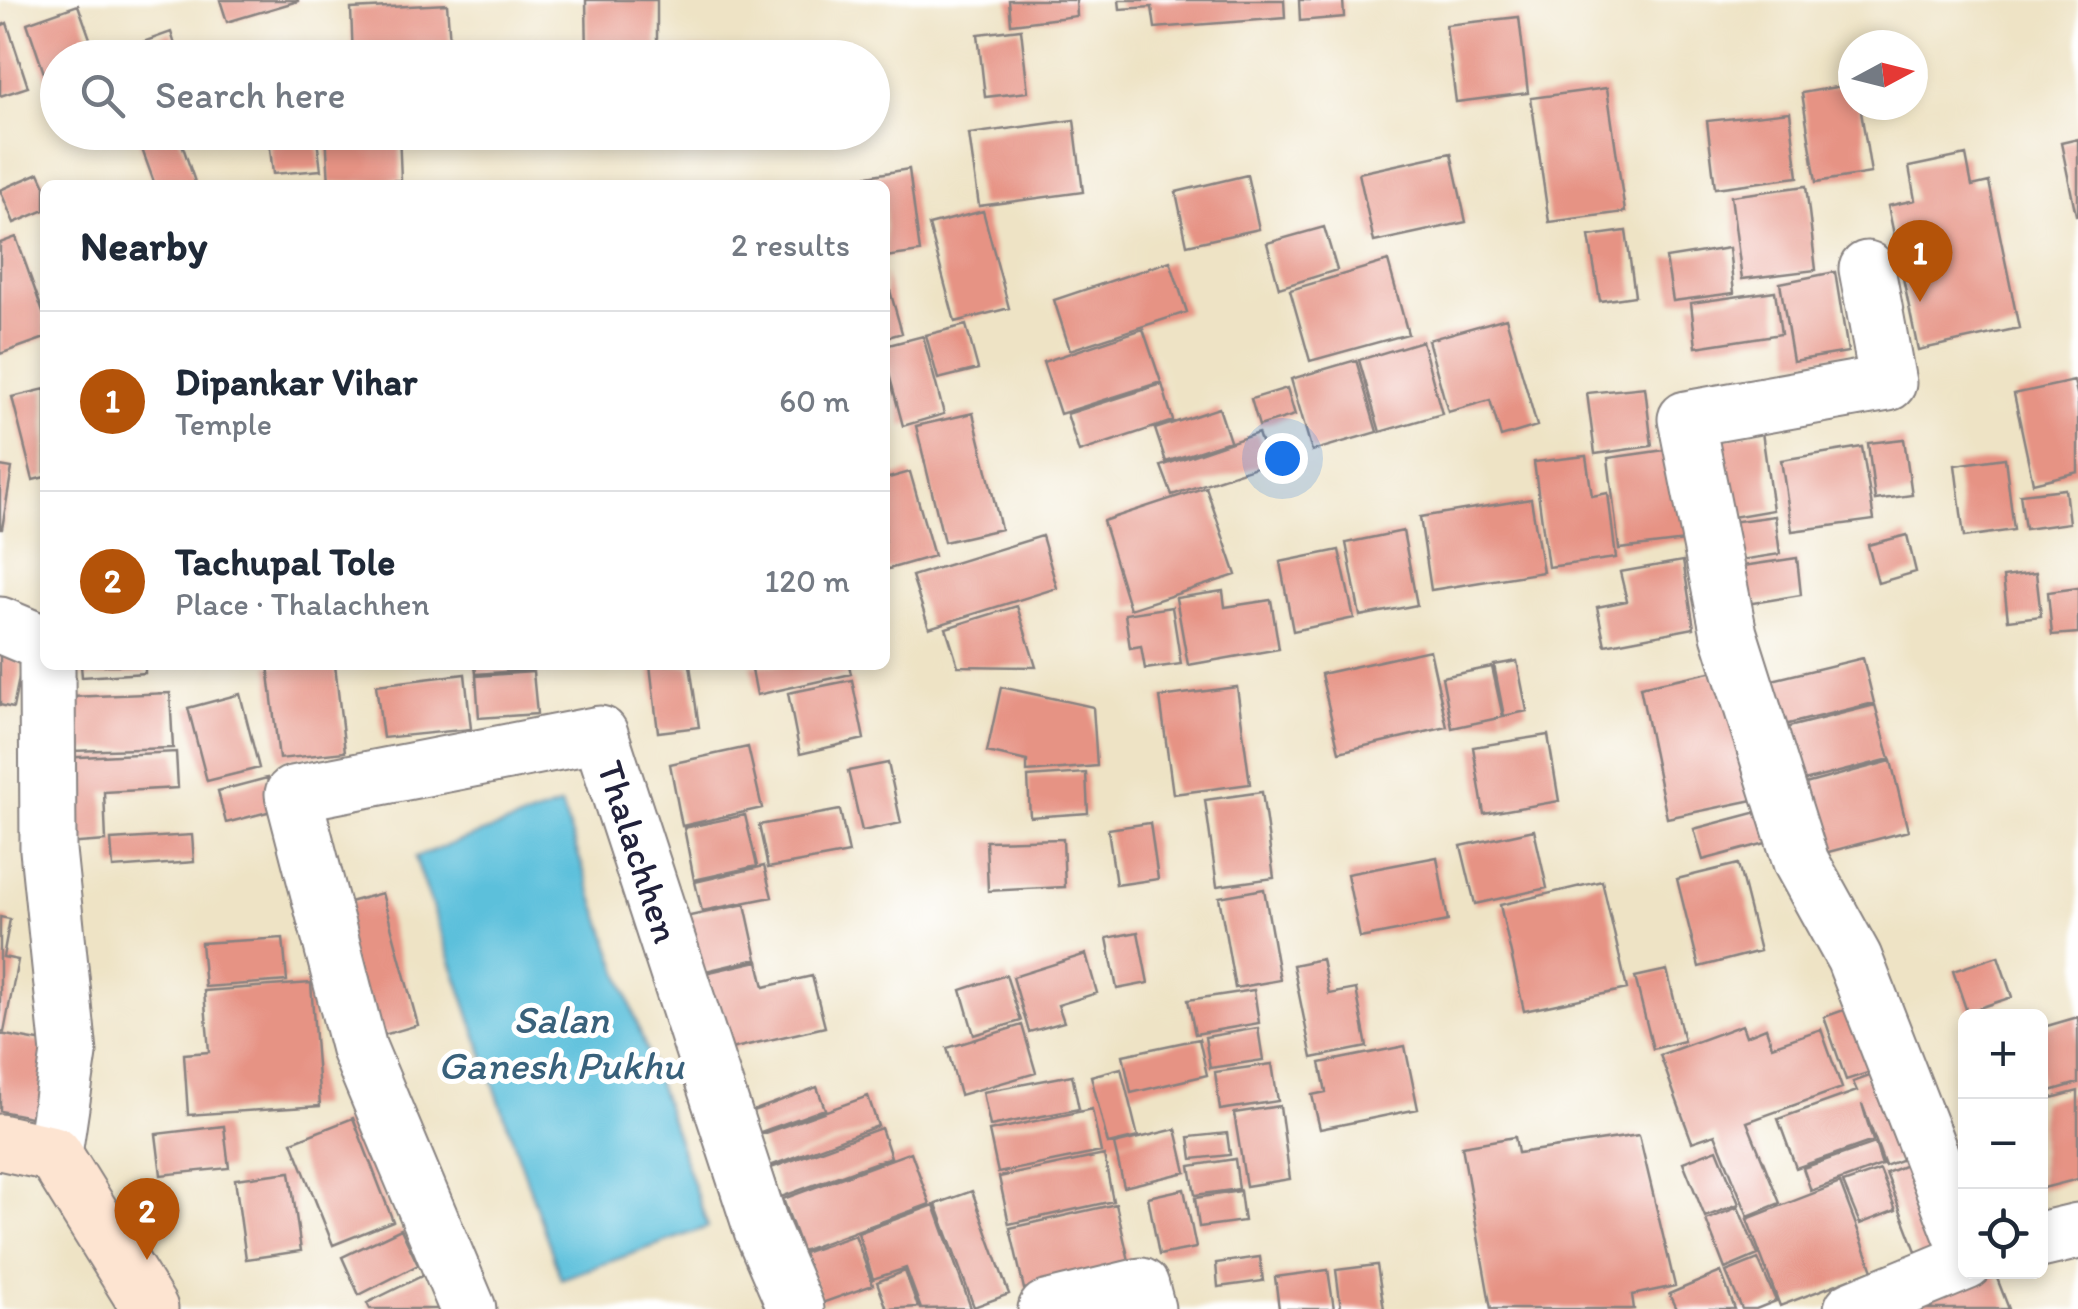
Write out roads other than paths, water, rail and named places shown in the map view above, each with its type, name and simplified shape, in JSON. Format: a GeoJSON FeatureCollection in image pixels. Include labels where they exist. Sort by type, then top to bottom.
{"type":"FeatureCollection","features":[{"type":"Feature","properties":{"kind":"main road"},"geometry":{"type":"LineString","coordinates":[[0,1142],[54,1154],[150,1309]]}},
{"type":"Feature","properties":{"kind":"street"},"geometry":{"type":"LineString","coordinates":[[1866,268],[1888,383],[1686,419],[1729,634],[1802,862],[1854,958],[1958,1225]]}},
{"type":"Feature","properties":{"kind":"street"},"geometry":{"type":"LineString","coordinates":[[0,624],[40,642]]}},
{"type":"Feature","properties":{"kind":"street"},"geometry":{"type":"LineString","coordinates":[[47,670],[48,850],[68,1052],[54,1154]]}},
{"type":"Feature","properties":{"kind":"street","name":"Thalachhen"},"geometry":{"type":"LineString","coordinates":[[468,1309],[359,1049],[293,794],[600,734],[762,1230],[796,1309]]}},
{"type":"Feature","properties":{"kind":"street"},"geometry":{"type":"LineString","coordinates":[[2048,1238],[2078,1230]]}},
{"type":"Feature","properties":{"kind":"street"},"geometry":{"type":"LineString","coordinates":[[1852,1309],[1958,1265]]}},
{"type":"Feature","properties":{"kind":"street"},"geometry":{"type":"LineString","coordinates":[[1046,1309],[1141,1286],[1147,1309]]}},
{"type":"Feature","properties":{"kind":"water","name":"Salan Ganesh Pukhu"},"geometry":{"type":"Polygon","coordinates":[[[561,805],[708,1227],[561,1279],[415,857],[561,805]]]}},
{"type":"Feature","properties":{"kind":"place","name":"Dipankar Vihar"},"geometry":{"type":"Point","coordinates":[1920,302]}},
{"type":"Feature","properties":{"kind":"place","name":"Tachupal Tole"},"geometry":{"type":"Point","coordinates":[147,1260]}}]}
